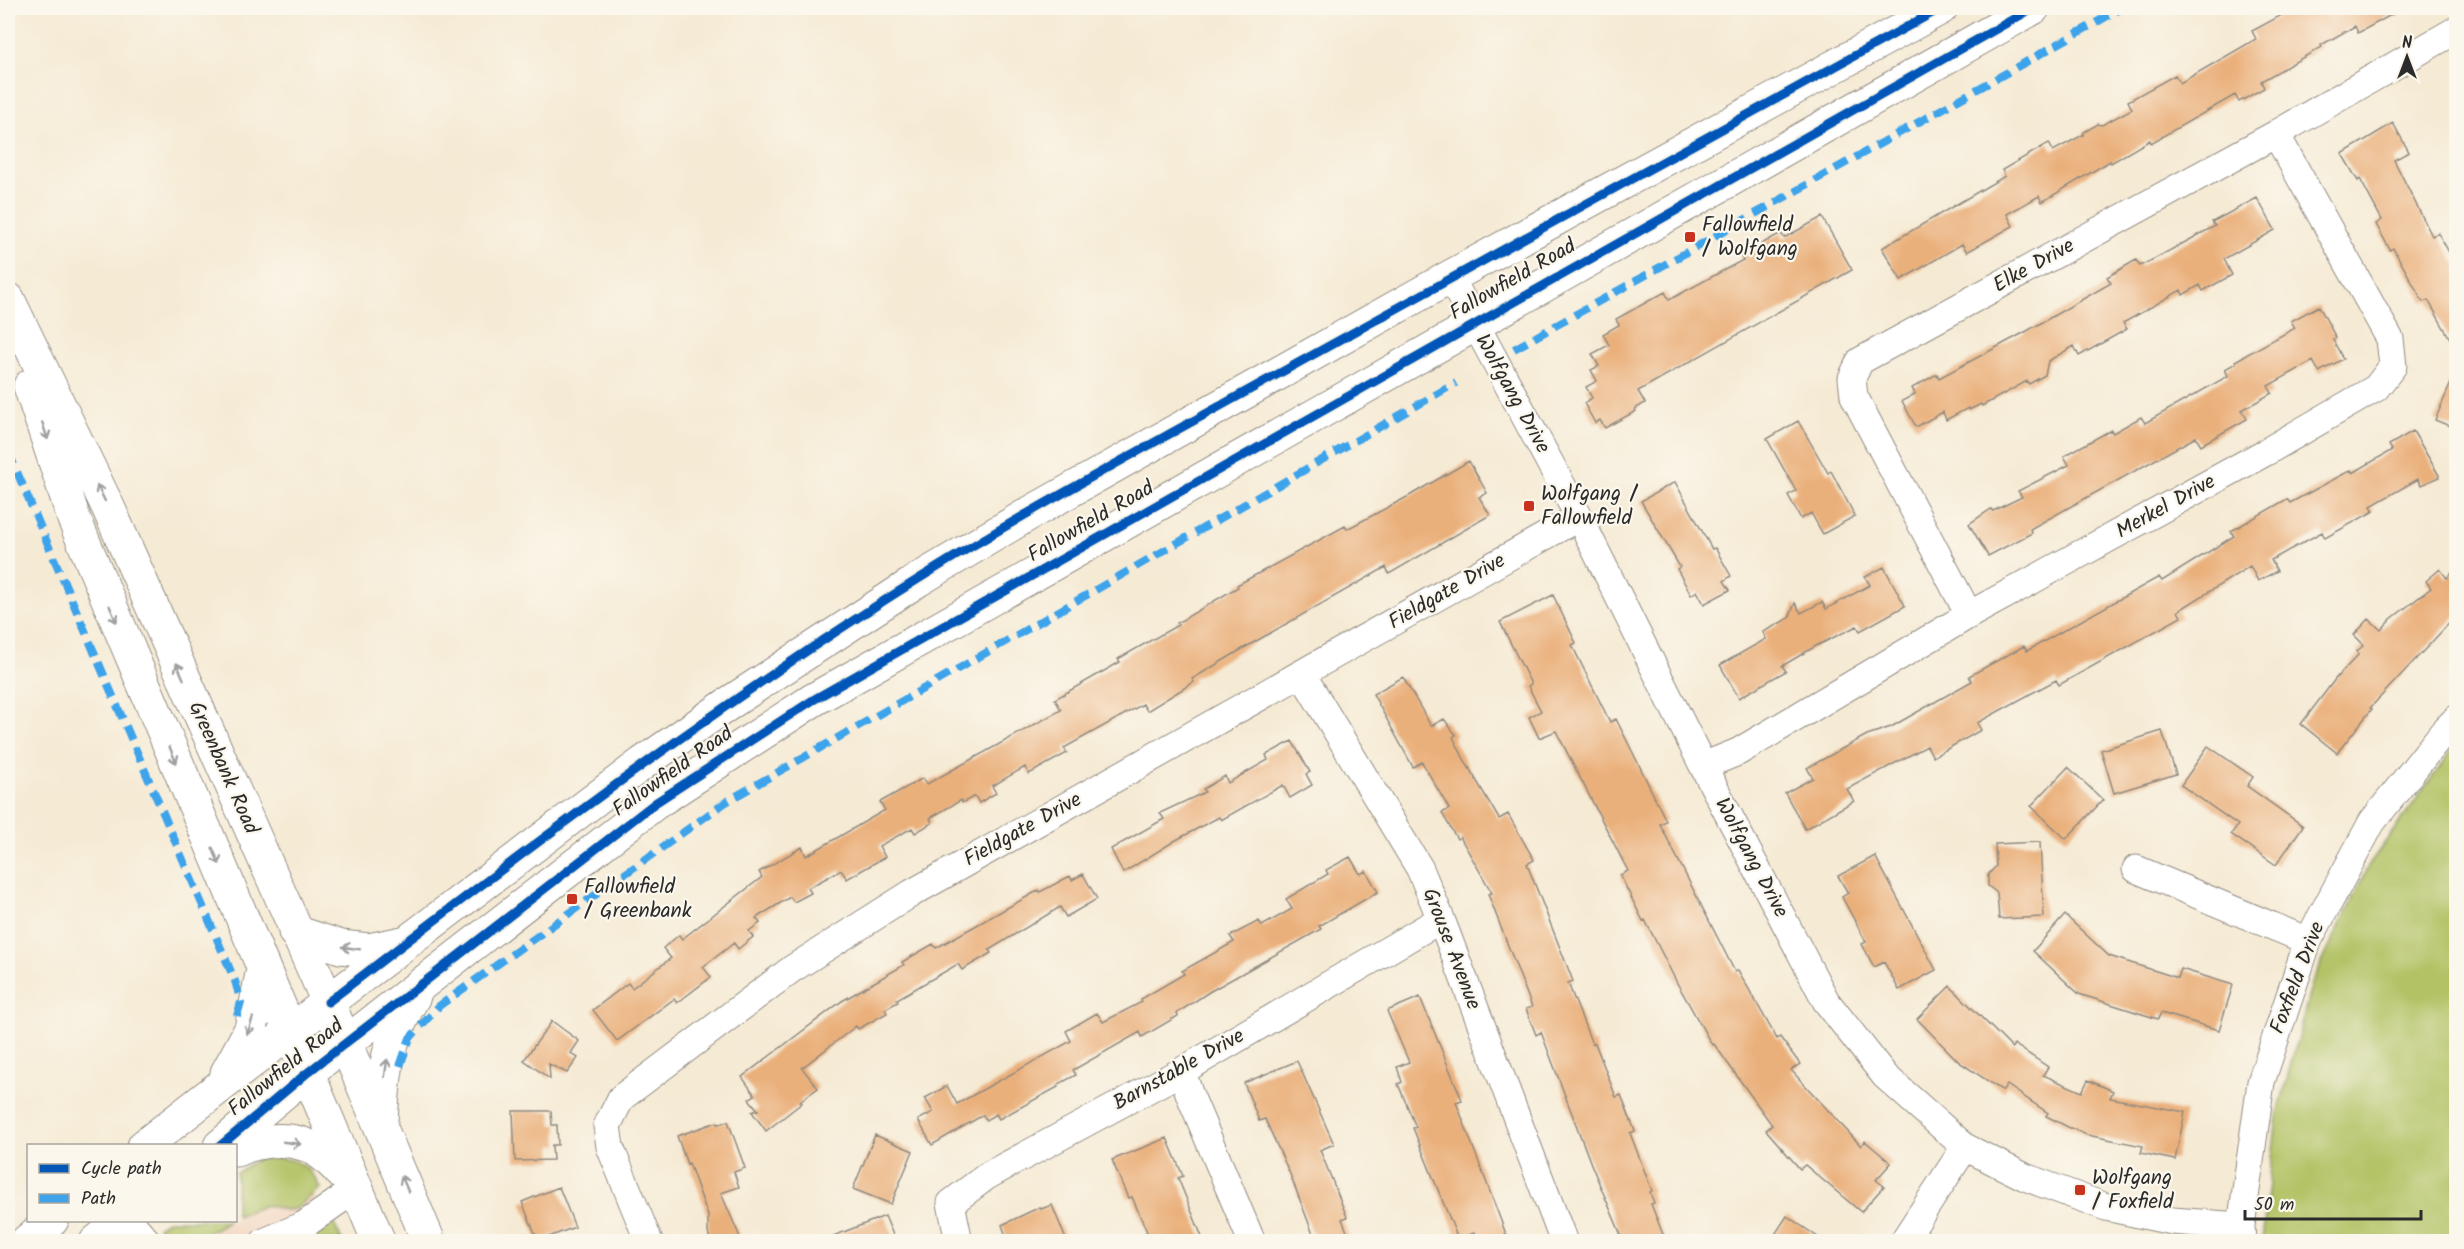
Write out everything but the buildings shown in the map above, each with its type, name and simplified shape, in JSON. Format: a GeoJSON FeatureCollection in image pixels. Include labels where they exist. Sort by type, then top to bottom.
{"type":"FeatureCollection","features":[{"type":"Feature","properties":{"kind":"main road","name":"Fallowfield Road"},"geometry":{"type":"LineString","coordinates":[[147,1144],[289,1031],[652,757],[731,702],[918,580],[1042,506],[1450,277],[1941,8]]}},
{"type":"Feature","properties":{"kind":"main road","name":"Fallowfield Road"},"geometry":{"type":"LineString","coordinates":[[222,1144],[307,1072],[655,803],[813,700],[1474,323],[2033,8]]}},
{"type":"Feature","properties":{"kind":"main road","name":"Greenbank Road"},"geometry":{"type":"LineString","coordinates":[[8,299],[108,507],[328,1002],[429,1242]]}},
{"type":"Feature","properties":{"kind":"main road","name":"Greenbank Road"},"geometry":{"type":"LineString","coordinates":[[8,316],[74,519],[379,1242]]}},
{"type":"Feature","properties":{"kind":"main road"},"geometry":{"type":"LineString","coordinates":[[295,932],[341,947],[369,950],[407,942]]}},
{"type":"Feature","properties":{"kind":"main road"},"geometry":{"type":"LineString","coordinates":[[219,1088],[251,1029],[263,969]]}},
{"type":"Feature","properties":{"kind":"main road"},"geometry":{"type":"LineString","coordinates":[[380,1126],[387,1060],[393,1037],[401,1018],[423,982]]}},
{"type":"Feature","properties":{"kind":"main road"},"geometry":{"type":"LineString","coordinates":[[237,1150],[249,1144],[274,1140],[299,1143],[315,1149],[357,1188]]}},
{"type":"Feature","properties":{"kind":"main road"},"geometry":{"type":"LineString","coordinates":[[26,1242],[51,1222]]}},
{"type":"Feature","properties":{"kind":"main road"},"geometry":{"type":"LineString","coordinates":[[96,1242],[122,1222]]}},
{"type":"Feature","properties":{"kind":"street","name":"Elke Drive"},"geometry":{"type":"LineString","coordinates":[[1969,615],[1854,396],[1852,378],[1860,361],[2276,134],[2457,30]]}},
{"type":"Feature","properties":{"kind":"street","name":"Merkel Drive"},"geometry":{"type":"LineString","coordinates":[[1703,766],[1738,752],[1969,615],[2266,452],[2376,388],[2393,366],[2390,339],[2276,134]]}},
{"type":"Feature","properties":{"kind":"street","name":"Wolfgang Drive"},"geometry":{"type":"LineString","coordinates":[[1450,277],[1580,517],[1703,766],[1826,1001],[1885,1076],[1965,1147],[2025,1177],[2106,1207],[2242,1234]]}},
{"type":"Feature","properties":{"kind":"street","name":"Fieldgate Drive"},"geometry":{"type":"LineString","coordinates":[[649,1242],[610,1147],[607,1126],[621,1098],[792,969],[912,893],[1580,517]]}},
{"type":"Feature","properties":{"kind":"street","name":"Grouse Avenue"},"geometry":{"type":"LineString","coordinates":[[1302,674],[1420,869],[1564,1242]]}},
{"type":"Feature","properties":{"kind":"street","name":"Foxfield Drive"},"geometry":{"type":"LineString","coordinates":[[2242,1234],[2260,1082],[2308,941],[2372,822],[2444,730],[2457,718]]}},
{"type":"Feature","properties":{"kind":"street"},"geometry":{"type":"LineString","coordinates":[[2136,869],[2308,941]]}},
{"type":"Feature","properties":{"kind":"street","name":"Barnstable Drive"},"geometry":{"type":"LineString","coordinates":[[959,1242],[951,1203],[987,1176],[1139,1092],[1182,1071],[1441,919]]}},
{"type":"Feature","properties":{"kind":"street"},"geometry":{"type":"LineString","coordinates":[[1182,1071],[1189,1093],[1252,1242]]}},
{"type":"Feature","properties":{"kind":"street"},"geometry":{"type":"LineString","coordinates":[[1903,1242],[1965,1147]]}},
{"type":"Feature","properties":{"kind":"street"},"geometry":{"type":"LineString","coordinates":[[264,1242],[306,1233],[357,1188]]}},
{"type":"Feature","properties":{"kind":"street"},"geometry":{"type":"LineString","coordinates":[[130,1222],[148,1242]]}},
{"type":"Feature","properties":{"kind":"shaded area"},"geometry":{"type":"Polygon","coordinates":[[[307,1183],[338,1241],[163,1242],[191,1222],[237,1222],[237,1190],[307,1183]]]}},
{"type":"Feature","properties":{"kind":"green space"},"geometry":{"type":"Polygon","coordinates":[[[2456,745],[2456,1241],[2262,1241],[2277,1117],[2312,983],[2370,863],[2456,745]]]}},
{"type":"Feature","properties":{"kind":"green space"},"geometry":{"type":"Polygon","coordinates":[[[258,1159],[294,1161],[311,1173],[320,1188],[296,1209],[285,1210],[266,1205],[237,1216],[237,1172],[258,1159]]]}},
{"type":"Feature","properties":{"kind":"green space"},"geometry":{"type":"Polygon","coordinates":[[[165,1222],[226,1222],[194,1241],[169,1242],[158,1227],[165,1222]]]}},
{"type":"Feature","properties":{"kind":"green space"},"geometry":{"type":"Polygon","coordinates":[[[333,1222],[342,1241],[317,1241],[314,1235],[333,1222]]]}},
{"type":"Feature","properties":{"kind":"marked path"},"geometry":{"type":"LineString","coordinates":[[1514,349],[2122,8]]}},
{"type":"Feature","properties":{"kind":"marked path"},"geometry":{"type":"LineString","coordinates":[[400,1066],[410,1038],[439,1006],[726,802],[1456,383]]}},
{"type":"Feature","properties":{"kind":"marked path"},"geometry":{"type":"LineString","coordinates":[[8,451],[235,981],[241,1002],[237,1016]]}},
{"type":"Feature","properties":{"kind":"cycle path"},"geometry":{"type":"LineString","coordinates":[[328,1002],[644,764],[807,651],[974,545],[1102,471],[1941,8]]}},
{"type":"Feature","properties":{"kind":"cycle path"},"geometry":{"type":"LineString","coordinates":[[222,1144],[307,1073],[655,803],[813,700],[2033,8]]}},
{"type":"Feature","properties":{"kind":"place","name":"Fallowfield / Wolfgang"},"geometry":{"type":"Point","coordinates":[1690,237]}},
{"type":"Feature","properties":{"kind":"place","name":"Wolfgang / Fallowfield"},"geometry":{"type":"Point","coordinates":[1529,506]}},
{"type":"Feature","properties":{"kind":"place","name":"Fallowfield / Greenbank"},"geometry":{"type":"Point","coordinates":[572,899]}},
{"type":"Feature","properties":{"kind":"place","name":"Wolfgang / Foxfield"},"geometry":{"type":"Point","coordinates":[2080,1190]}}]}
